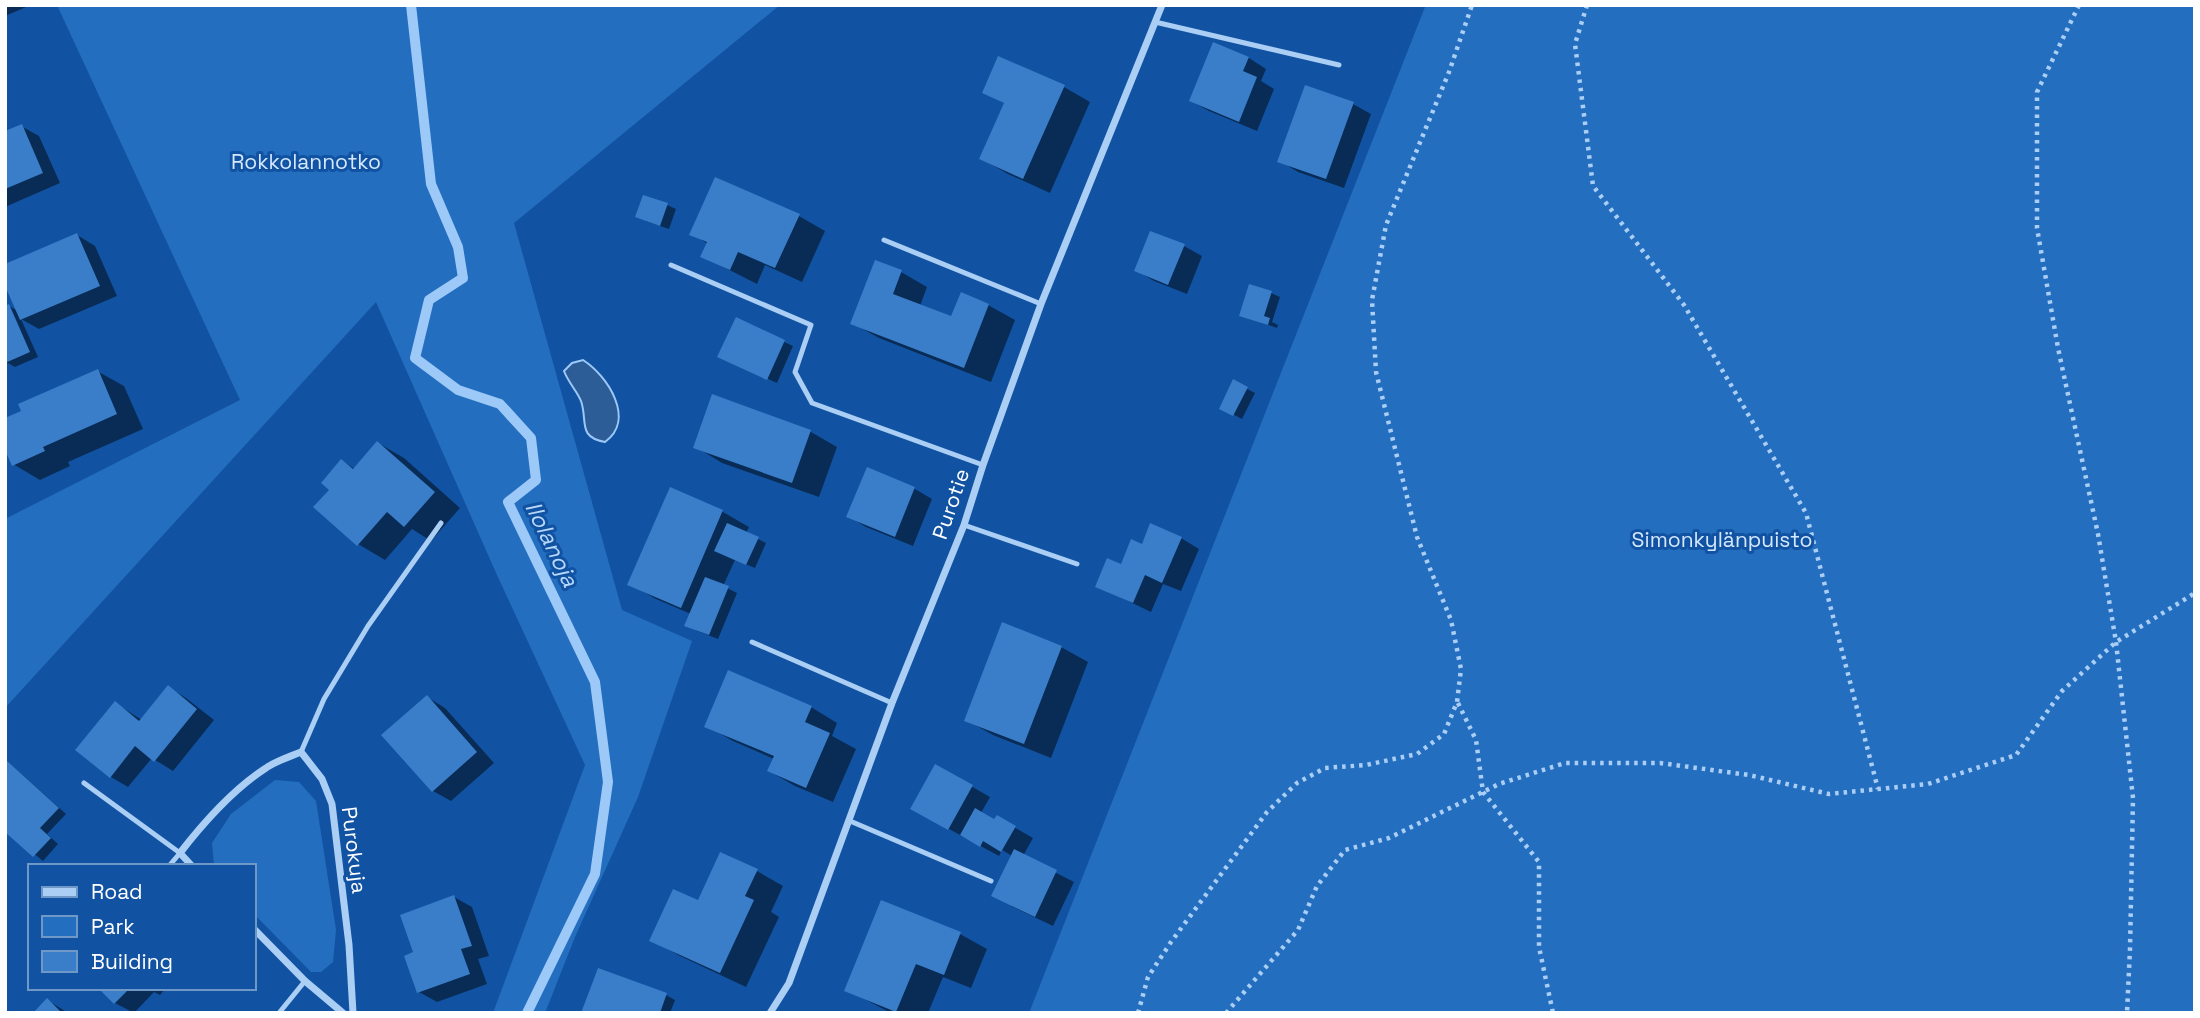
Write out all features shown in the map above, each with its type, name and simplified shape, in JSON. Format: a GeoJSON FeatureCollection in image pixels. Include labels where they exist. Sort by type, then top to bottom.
{"type":"FeatureCollection","features":[{"type":"Feature","properties":{"kind":"street","name":"Purotie"},"geometry":{"type":"LineString","coordinates":[[770,1013],[789,983],[892,703],[964,525],[1041,304],[1162,5]]}},
{"type":"Feature","properties":{"kind":"street"},"geometry":{"type":"LineString","coordinates":[[190,864],[180,853],[197,831],[244,784],[268,767],[301,752]]}},
{"type":"Feature","properties":{"kind":"street","name":"Purokuja"},"geometry":{"type":"LineString","coordinates":[[301,752],[322,779],[332,804],[349,945],[353,1013]]}},
{"type":"Feature","properties":{"kind":"street"},"geometry":{"type":"LineString","coordinates":[[256,931],[304,981],[343,1013]]}},
{"type":"Feature","properties":{"kind":"lane"},"geometry":{"type":"LineString","coordinates":[[1155,22],[1339,65]]}},
{"type":"Feature","properties":{"kind":"lane"},"geometry":{"type":"LineString","coordinates":[[884,240],[1041,304]]}},
{"type":"Feature","properties":{"kind":"lane"},"geometry":{"type":"LineString","coordinates":[[671,265],[811,325],[795,372],[812,403],[983,465]]}},
{"type":"Feature","properties":{"kind":"lane"},"geometry":{"type":"LineString","coordinates":[[301,752],[324,699],[368,626],[441,523]]}},
{"type":"Feature","properties":{"kind":"lane"},"geometry":{"type":"LineString","coordinates":[[964,525],[1077,564]]}},
{"type":"Feature","properties":{"kind":"lane"},"geometry":{"type":"LineString","coordinates":[[751,642],[892,703]]}},
{"type":"Feature","properties":{"kind":"lane"},"geometry":{"type":"LineString","coordinates":[[84,783],[180,853],[171,864]]}},
{"type":"Feature","properties":{"kind":"lane"},"geometry":{"type":"LineString","coordinates":[[850,821],[991,881]]}},
{"type":"Feature","properties":{"kind":"lane"},"geometry":{"type":"LineString","coordinates":[[279,1013],[304,981]]}},
{"type":"Feature","properties":{"kind":"path"},"geometry":{"type":"LineString","coordinates":[[1138,1013],[1148,977],[1267,812],[1297,783],[1325,768],[1366,765],[1418,754],[1444,734],[1457,702],[1461,670],[1451,620],[1417,537],[1376,372],[1372,300],[1386,225],[1449,72],[1472,5]]}},
{"type":"Feature","properties":{"kind":"path"},"geometry":{"type":"LineString","coordinates":[[1587,5],[1575,44],[1593,186],[1684,305],[1806,513],[1878,789]]}},
{"type":"Feature","properties":{"kind":"path"},"geometry":{"type":"LineString","coordinates":[[2079,5],[2037,92],[2037,228],[2058,348],[2098,534],[2116,642],[2133,798],[2127,1013]]}},
{"type":"Feature","properties":{"kind":"path"},"geometry":{"type":"LineString","coordinates":[[1226,1013],[1298,930],[1317,886],[1345,850],[1389,838],[1499,784],[1565,763],[1660,763],[1749,775],[1829,794],[1928,784],[2016,755],[2062,691],[2116,642],[2195,593]]}},
{"type":"Feature","properties":{"kind":"path"},"geometry":{"type":"LineString","coordinates":[[1457,702],[1476,740],[1483,792],[1539,862],[1539,947],[1553,1013]]}},
{"type":"Feature","properties":{"kind":"green space","name":"Rokkolannotko"},"geometry":{"type":"Polygon","coordinates":[[[57,5],[780,5],[514,223],[622,610],[692,641],[638,797],[575,937],[545,1013],[493,1013],[585,765],[376,302],[5,708],[5,519],[240,400],[57,5]]]}},
{"type":"Feature","properties":{"kind":"green space","name":"Simonkylänpuisto"},"geometry":{"type":"Polygon","coordinates":[[[1424,5],[2195,5],[2195,1013],[1029,1013],[1424,5]]]}},
{"type":"Feature","properties":{"kind":"green space"},"geometry":{"type":"Polygon","coordinates":[[[275,780],[299,782],[316,801],[336,930],[333,962],[321,972],[311,972],[256,916],[256,864],[214,864],[212,843],[231,814],[275,780]]]}},
{"type":"Feature","properties":{"kind":"shaded area"},"geometry":{"type":"Polygon","coordinates":[[[583,360],[601,376],[615,399],[618,422],[614,433],[605,442],[596,440],[587,432],[581,401],[564,371],[572,363],[583,360]]]}},
{"type":"Feature","properties":{"kind":"building"},"geometry":{"type":"Polygon","coordinates":[[[1213,42],[1249,57],[1243,71],[1257,77],[1239,122],[1189,101],[1213,42]]]}},
{"type":"Feature","properties":{"kind":"building"},"geometry":{"type":"Polygon","coordinates":[[[998,56],[1065,85],[1023,179],[979,159],[1004,103],[982,93],[998,56]]]}},
{"type":"Feature","properties":{"kind":"building"},"geometry":{"type":"Polygon","coordinates":[[[1305,85],[1354,102],[1326,179],[1277,162],[1305,85]]]}},
{"type":"Feature","properties":{"kind":"building"},"geometry":{"type":"Polygon","coordinates":[[[22,124],[43,173],[5,189],[5,131],[22,124]]]}},
{"type":"Feature","properties":{"kind":"building"},"geometry":{"type":"Polygon","coordinates":[[[715,177],[800,214],[775,268],[738,252],[730,270],[700,257],[707,242],[689,235],[715,177]]]}},
{"type":"Feature","properties":{"kind":"building"},"geometry":{"type":"Polygon","coordinates":[[[643,195],[668,203],[660,226],[635,217],[643,195]]]}},
{"type":"Feature","properties":{"kind":"building"},"geometry":{"type":"Polygon","coordinates":[[[1150,231],[1185,244],[1168,285],[1134,271],[1150,231]]]}},
{"type":"Feature","properties":{"kind":"building"},"geometry":{"type":"Polygon","coordinates":[[[77,233],[100,286],[20,320],[5,286],[5,264],[77,233]]]}},
{"type":"Feature","properties":{"kind":"building"},"geometry":{"type":"Polygon","coordinates":[[[875,260],[902,270],[893,294],[951,316],[961,292],[989,304],[964,368],[850,324],[875,260]]]}},
{"type":"Feature","properties":{"kind":"building"},"geometry":{"type":"Polygon","coordinates":[[[1249,284],[1272,291],[1264,316],[1270,318],[1268,325],[1239,316],[1249,284]]]}},
{"type":"Feature","properties":{"kind":"building"},"geometry":{"type":"Polygon","coordinates":[[[9,304],[30,352],[5,363],[5,306],[9,304]]]}},
{"type":"Feature","properties":{"kind":"building"},"geometry":{"type":"Polygon","coordinates":[[[736,317],[785,340],[767,380],[717,357],[736,317]]]}},
{"type":"Feature","properties":{"kind":"building"},"geometry":{"type":"Polygon","coordinates":[[[98,369],[117,414],[43,447],[45,451],[12,466],[5,450],[5,418],[21,411],[18,404],[98,369]]]}},
{"type":"Feature","properties":{"kind":"building"},"geometry":{"type":"Polygon","coordinates":[[[1233,379],[1248,387],[1233,416],[1219,409],[1233,379]]]}},
{"type":"Feature","properties":{"kind":"building"},"geometry":{"type":"Polygon","coordinates":[[[712,394],[811,430],[792,483],[693,448],[712,394]]]}},
{"type":"Feature","properties":{"kind":"building"},"geometry":{"type":"Polygon","coordinates":[[[377,441],[435,492],[404,527],[387,512],[357,546],[313,507],[329,490],[321,483],[341,459],[353,469],[377,441]]]}},
{"type":"Feature","properties":{"kind":"building"},"geometry":{"type":"Polygon","coordinates":[[[867,467],[915,487],[895,537],[846,517],[867,467]]]}},
{"type":"Feature","properties":{"kind":"building"},"geometry":{"type":"Polygon","coordinates":[[[670,487],[723,510],[681,608],[627,585],[670,487]]]}},
{"type":"Feature","properties":{"kind":"building"},"geometry":{"type":"Polygon","coordinates":[[[727,523],[759,537],[746,565],[714,551],[727,523]]]}},
{"type":"Feature","properties":{"kind":"building"},"geometry":{"type":"Polygon","coordinates":[[[1150,523],[1182,537],[1162,583],[1145,575],[1133,603],[1095,587],[1107,558],[1121,564],[1131,539],[1142,544],[1150,523]]]}},
{"type":"Feature","properties":{"kind":"building"},"geometry":{"type":"Polygon","coordinates":[[[705,577],[729,586],[709,635],[684,626],[705,577]]]}},
{"type":"Feature","properties":{"kind":"building"},"geometry":{"type":"Polygon","coordinates":[[[1002,622],[1062,646],[1024,744],[964,721],[1002,622]]]}},
{"type":"Feature","properties":{"kind":"building"},"geometry":{"type":"Polygon","coordinates":[[[728,670],[812,706],[805,722],[830,733],[806,788],[767,771],[774,756],[704,727],[728,670]]]}},
{"type":"Feature","properties":{"kind":"building"},"geometry":{"type":"Polygon","coordinates":[[[168,685],[197,709],[154,762],[135,746],[110,778],[75,750],[115,701],[139,721],[168,685]]]}},
{"type":"Feature","properties":{"kind":"building"},"geometry":{"type":"Polygon","coordinates":[[[427,695],[477,752],[432,792],[381,735],[427,695]]]}},
{"type":"Feature","properties":{"kind":"building"},"geometry":{"type":"Polygon","coordinates":[[[5,759],[59,808],[40,828],[51,838],[33,857],[5,832],[5,759]]]}},
{"type":"Feature","properties":{"kind":"building"},"geometry":{"type":"Polygon","coordinates":[[[935,764],[973,785],[948,830],[910,809],[935,764]]]}},
{"type":"Feature","properties":{"kind":"building"},"geometry":{"type":"Polygon","coordinates":[[[975,808],[994,819],[997,815],[1016,826],[1001,852],[983,841],[980,847],[960,835],[975,808]]]}},
{"type":"Feature","properties":{"kind":"building"},"geometry":{"type":"Polygon","coordinates":[[[1014,849],[1057,870],[1035,917],[991,896],[1014,849]]]}},
{"type":"Feature","properties":{"kind":"building"},"geometry":{"type":"Polygon","coordinates":[[[720,852],[758,869],[745,896],[754,900],[720,973],[649,941],[673,889],[698,900],[720,852]]]}},
{"type":"Feature","properties":{"kind":"building"},"geometry":{"type":"Polygon","coordinates":[[[454,895],[472,946],[461,949],[470,974],[417,993],[404,956],[413,952],[400,915],[454,895]]]}},
{"type":"Feature","properties":{"kind":"building"},"geometry":{"type":"Polygon","coordinates":[[[881,900],[961,932],[944,975],[916,964],[896,1012],[844,991],[881,900]]]}},
{"type":"Feature","properties":{"kind":"building"},"geometry":{"type":"Polygon","coordinates":[[[598,968],[667,993],[660,1013],[581,1013],[598,968]]]}},
{"type":"Feature","properties":{"kind":"building"},"geometry":{"type":"Polygon","coordinates":[[[100,990],[128,990],[114,1004],[100,990]]]}},
{"type":"Feature","properties":{"kind":"building"},"geometry":{"type":"Polygon","coordinates":[[[47,998],[62,1013],[33,1013],[47,998]]]}},
{"type":"Feature","properties":{"kind":"waterway","name":"Ilolanoja"},"geometry":{"type":"LineString","coordinates":[[411,5],[431,184],[458,247],[463,278],[429,300],[415,358],[458,390],[500,404],[531,438],[536,480],[508,502],[595,682],[608,782],[595,874],[527,1013]]}}]}
